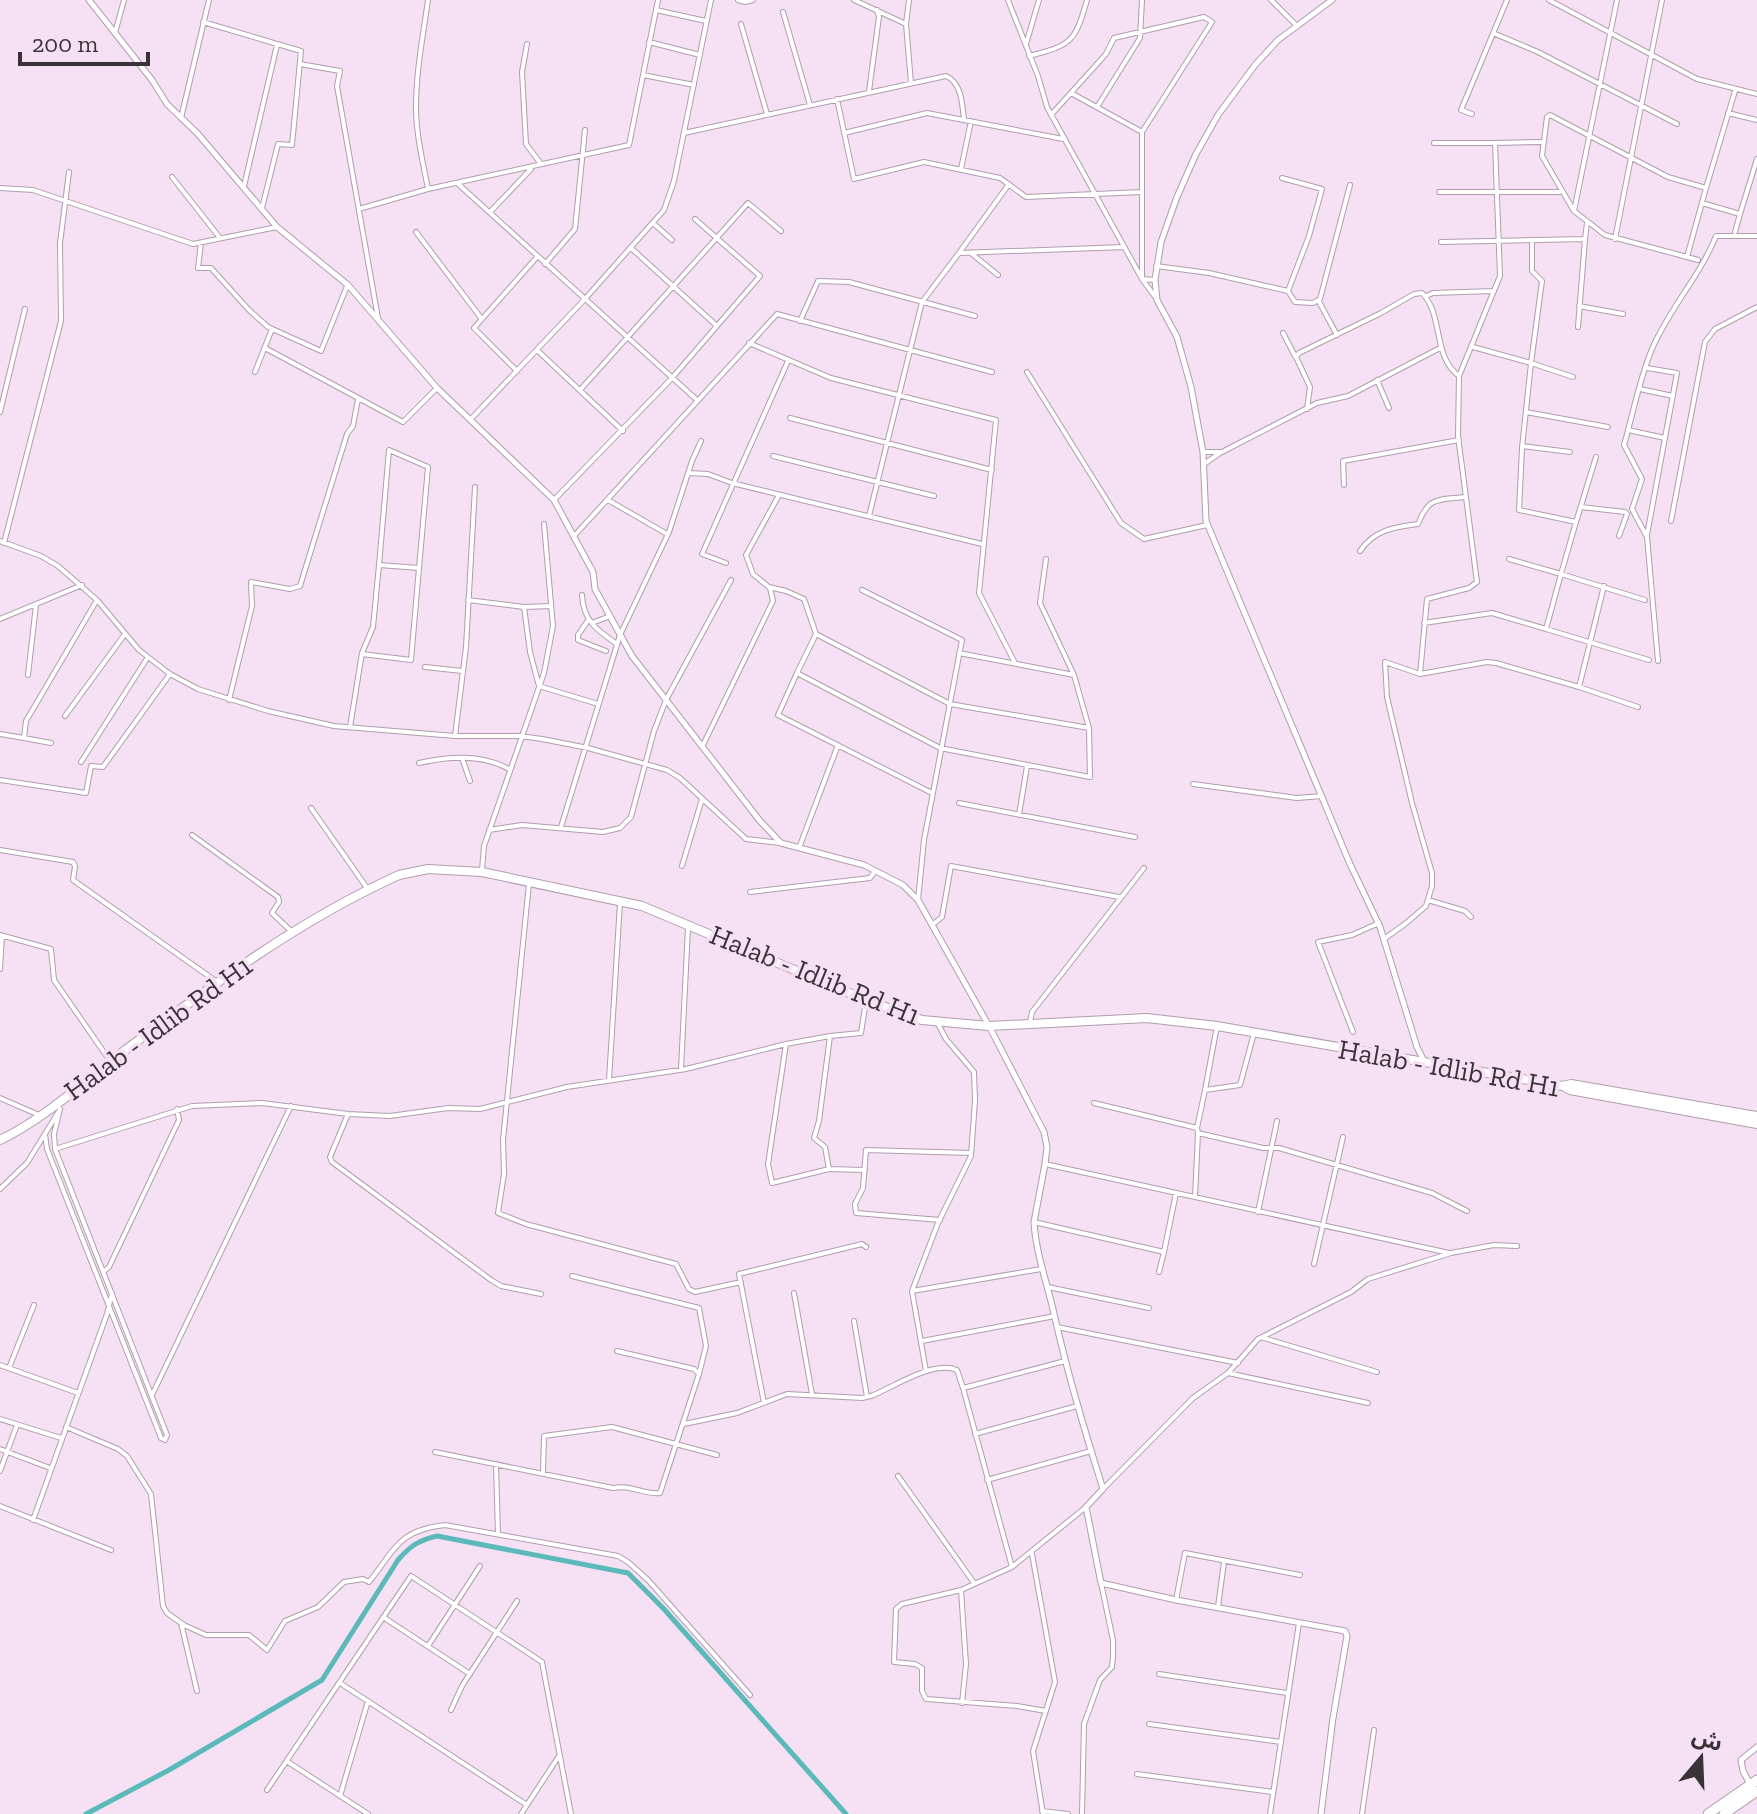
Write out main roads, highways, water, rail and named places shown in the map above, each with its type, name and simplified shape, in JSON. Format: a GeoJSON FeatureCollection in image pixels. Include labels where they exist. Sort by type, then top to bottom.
{"type":"FeatureCollection","features":[{"type":"Feature","properties":{"kind":"highway","name":"Halab - Idlib Rd H1"},"geometry":{"type":"LineString","coordinates":[[0,1140],[59,1105],[110,1061],[217,982],[292,932],[368,890],[415,870],[444,869],[482,872],[642,906],[903,1015],[937,1022],[989,1026],[1147,1018],[1217,1026],[1563,1086],[1570,1090],[1757,1124]]}},
{"type":"Feature","properties":{"kind":"highway"},"geometry":{"type":"LineString","coordinates":[[1563,1086],[1571,1084],[1757,1116]]}},
{"type":"Feature","properties":{"kind":"highway"},"geometry":{"type":"LineString","coordinates":[[1682,1110],[1679,1108],[1682,1106],[1713,1108]]}},
{"type":"Feature","properties":{"kind":"highway"},"geometry":{"type":"LineString","coordinates":[[1708,1814],[1755,1789]]}},
{"type":"Feature","properties":{"kind":"highway"},"geometry":{"type":"LineString","coordinates":[[1724,1814],[1755,1789]]}},
{"type":"Feature","properties":{"kind":"waterway"},"geometry":{"type":"LineString","coordinates":[[86,1814],[169,1770],[322,1680],[398,1560],[415,1544],[437,1536],[628,1573],[663,1608],[846,1814]]}}]}
